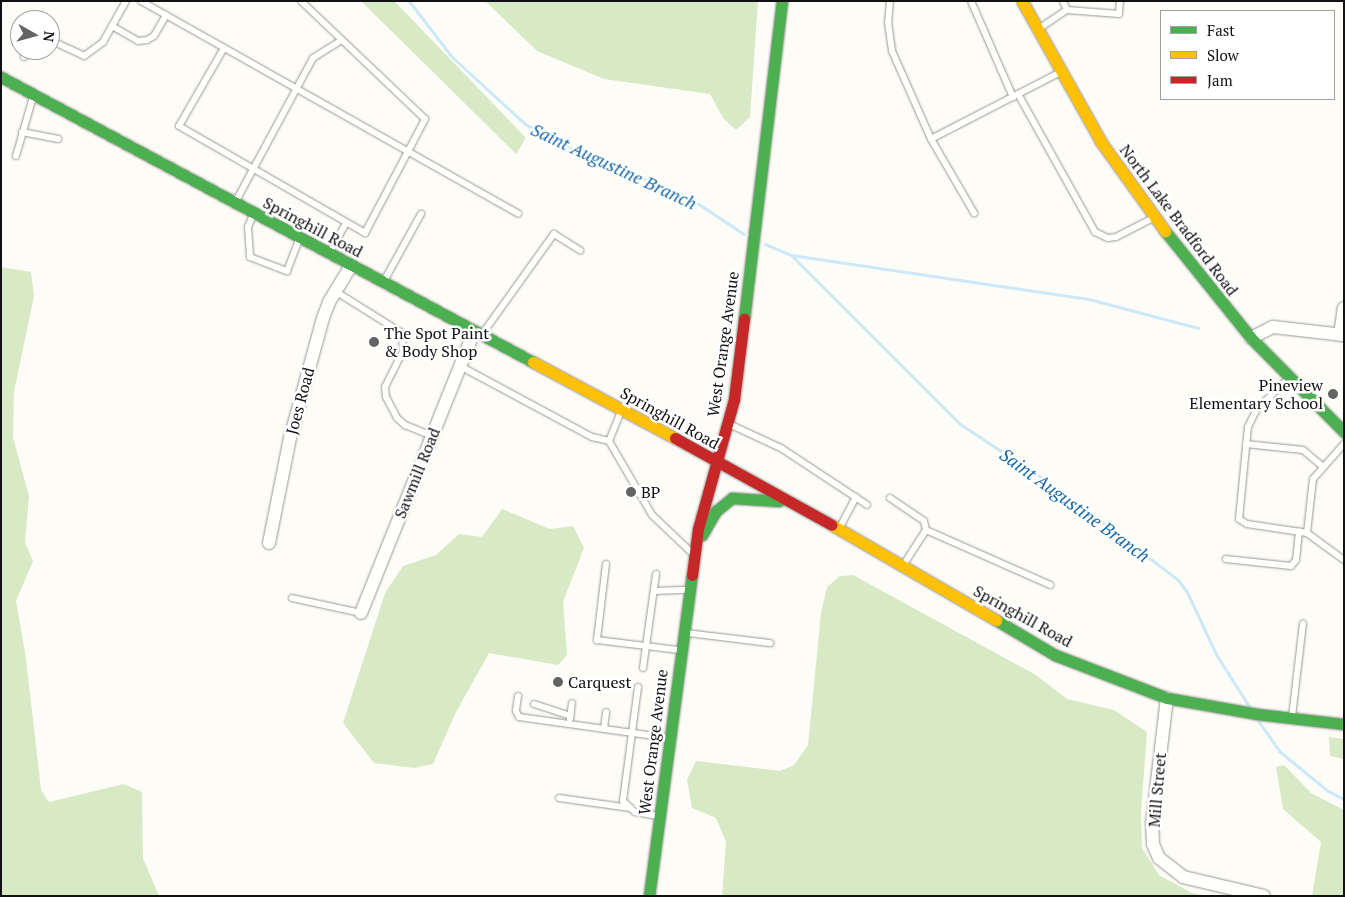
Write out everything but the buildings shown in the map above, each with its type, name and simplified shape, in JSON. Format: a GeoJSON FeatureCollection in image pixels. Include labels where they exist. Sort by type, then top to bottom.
{"type":"FeatureCollection","features":[{"type":"Feature","properties":{"kind":"main road","name":"West Orange Avenue"},"geometry":{"type":"LineString","coordinates":[[649,896],[694,554],[702,507],[729,424],[757,219],[782,1]]}},
{"type":"Feature","properties":{"kind":"main road","name":"North Lake Bradford Road"},"geometry":{"type":"LineString","coordinates":[[1022,1],[1037,31],[1101,142],[1154,217],[1251,338],[1288,378],[1344,432]]}},
{"type":"Feature","properties":{"kind":"main road","name":"Springhill Road"},"geometry":{"type":"LineString","coordinates":[[1,77],[477,334],[622,409],[716,463],[904,565],[1055,655],[1167,698],[1208,707],[1344,724]]}},
{"type":"Feature","properties":{"kind":"main road"},"geometry":{"type":"LineString","coordinates":[[694,554],[711,518],[732,498],[753,498],[792,504]]}},
{"type":"Feature","properties":{"kind":"street","name":"Joes Road"},"geometry":{"type":"LineString","coordinates":[[269,543],[290,438],[323,318],[335,291],[351,266]]}},
{"type":"Feature","properties":{"kind":"street"},"geometry":{"type":"LineString","coordinates":[[1251,338],[1273,327],[1342,335],[1344,308]]}},
{"type":"Feature","properties":{"kind":"street","name":"Sawmill Road"},"geometry":{"type":"LineString","coordinates":[[361,613],[460,366],[477,334]]}},
{"type":"Feature","properties":{"kind":"street","name":"Mill Street"},"geometry":{"type":"LineString","coordinates":[[1167,698],[1152,823],[1153,844],[1159,858],[1184,877],[1264,896]]}},
{"type":"Feature","properties":{"kind":"lane"},"geometry":{"type":"LineString","coordinates":[[60,45],[84,56],[103,42],[126,1]]}},
{"type":"Feature","properties":{"kind":"lane"},"geometry":{"type":"LineString","coordinates":[[141,1],[518,213]]}},
{"type":"Feature","properties":{"kind":"lane"},"geometry":{"type":"LineString","coordinates":[[224,48],[179,126],[365,233],[426,119],[301,1]]}},
{"type":"Feature","properties":{"kind":"lane"},"geometry":{"type":"LineString","coordinates":[[890,1],[888,22],[892,51],[931,139],[974,213]]}},
{"type":"Feature","properties":{"kind":"lane"},"geometry":{"type":"LineString","coordinates":[[971,1],[1015,95],[1095,232],[1108,238],[1116,237],[1154,217]]}},
{"type":"Feature","properties":{"kind":"lane"},"geometry":{"type":"LineString","coordinates":[[1063,1],[1067,10]]}},
{"type":"Feature","properties":{"kind":"lane"},"geometry":{"type":"LineString","coordinates":[[1037,31],[1067,10],[1118,14],[1120,1]]}},
{"type":"Feature","properties":{"kind":"lane"},"geometry":{"type":"LineString","coordinates":[[112,26],[138,41],[147,40],[154,36],[166,16]]}},
{"type":"Feature","properties":{"kind":"lane"},"geometry":{"type":"LineString","coordinates":[[234,203],[313,58],[342,40]]}},
{"type":"Feature","properties":{"kind":"lane"},"geometry":{"type":"LineString","coordinates":[[931,139],[1060,72]]}},
{"type":"Feature","properties":{"kind":"lane"},"geometry":{"type":"LineString","coordinates":[[16,156],[33,95]]}},
{"type":"Feature","properties":{"kind":"lane"},"geometry":{"type":"LineString","coordinates":[[22,132],[58,139]]}},
{"type":"Feature","properties":{"kind":"lane"},"geometry":{"type":"LineString","coordinates":[[254,214],[248,227],[250,258],[287,271],[299,238]]}},
{"type":"Feature","properties":{"kind":"lane"},"geometry":{"type":"LineString","coordinates":[[383,283],[421,214]]}},
{"type":"Feature","properties":{"kind":"lane"},"geometry":{"type":"LineString","coordinates":[[329,254],[346,222]]}},
{"type":"Feature","properties":{"kind":"lane"},"geometry":{"type":"LineString","coordinates":[[477,334],[554,234],[580,250]]}},
{"type":"Feature","properties":{"kind":"lane"},"geometry":{"type":"LineString","coordinates":[[335,291],[402,333],[403,351],[385,387],[386,397],[397,418],[405,425],[432,436]]}},
{"type":"Feature","properties":{"kind":"lane"},"geometry":{"type":"LineString","coordinates":[[460,366],[592,437],[609,441],[652,515],[694,554]]}},
{"type":"Feature","properties":{"kind":"lane"},"geometry":{"type":"LineString","coordinates":[[1288,378],[1257,409],[1248,427],[1239,518],[1247,524],[1307,533],[1344,560]]}},
{"type":"Feature","properties":{"kind":"lane"},"geometry":{"type":"LineString","coordinates":[[609,441],[622,409]]}},
{"type":"Feature","properties":{"kind":"lane"},"geometry":{"type":"LineString","coordinates":[[729,424],[787,452],[867,504]]}},
{"type":"Feature","properties":{"kind":"lane"},"geometry":{"type":"LineString","coordinates":[[1246,444],[1303,450],[1322,466]]}},
{"type":"Feature","properties":{"kind":"lane"},"geometry":{"type":"LineString","coordinates":[[1307,533],[1313,479],[1322,466],[1344,444]]}},
{"type":"Feature","properties":{"kind":"lane"},"geometry":{"type":"LineString","coordinates":[[839,529],[856,497]]}},
{"type":"Feature","properties":{"kind":"lane"},"geometry":{"type":"LineString","coordinates":[[890,498],[924,521],[926,530],[904,565]]}},
{"type":"Feature","properties":{"kind":"lane"},"geometry":{"type":"LineString","coordinates":[[926,530],[1050,585]]}},
{"type":"Feature","properties":{"kind":"lane"},"geometry":{"type":"LineString","coordinates":[[1226,559],[1291,566],[1296,560],[1299,531]]}},
{"type":"Feature","properties":{"kind":"lane"},"geometry":{"type":"LineString","coordinates":[[606,564],[597,640],[682,651]]}},
{"type":"Feature","properties":{"kind":"lane"},"geometry":{"type":"LineString","coordinates":[[644,668],[656,574]]}},
{"type":"Feature","properties":{"kind":"lane"},"geometry":{"type":"LineString","coordinates":[[654,591],[690,590]]}},
{"type":"Feature","properties":{"kind":"lane"},"geometry":{"type":"LineString","coordinates":[[292,598],[361,613]]}},
{"type":"Feature","properties":{"kind":"lane"},"geometry":{"type":"LineString","coordinates":[[1289,718],[1303,624]]}},
{"type":"Feature","properties":{"kind":"lane"},"geometry":{"type":"LineString","coordinates":[[684,632],[770,643]]}},
{"type":"Feature","properties":{"kind":"lane"},"geometry":{"type":"LineString","coordinates":[[632,808],[623,801],[638,687]]}},
{"type":"Feature","properties":{"kind":"lane"},"geometry":{"type":"LineString","coordinates":[[518,696],[516,711],[519,717],[670,739]]}},
{"type":"Feature","properties":{"kind":"lane"},"geometry":{"type":"LineString","coordinates":[[570,724],[572,703]]}},
{"type":"Feature","properties":{"kind":"lane"},"geometry":{"type":"LineString","coordinates":[[534,704],[570,716]]}},
{"type":"Feature","properties":{"kind":"lane"},"geometry":{"type":"LineString","coordinates":[[604,729],[606,712]]}},
{"type":"Feature","properties":{"kind":"lane"},"geometry":{"type":"LineString","coordinates":[[559,798],[632,808],[660,816]]}},
{"type":"Feature","properties":{"kind":"green space"},"geometry":{"type":"Polygon","coordinates":[[[361,1],[394,1],[526,138],[516,154],[361,1]]]}},
{"type":"Feature","properties":{"kind":"green space"},"geometry":{"type":"Polygon","coordinates":[[[485,1],[758,1],[750,117],[736,130],[723,118],[710,94],[604,79],[537,51],[485,1]]]}},
{"type":"Feature","properties":{"kind":"green space"},"geometry":{"type":"Polygon","coordinates":[[[1,267],[31,272],[34,296],[14,392],[13,437],[29,496],[25,542],[33,561],[16,601],[26,658],[41,790],[49,802],[124,784],[142,792],[143,858],[159,896],[1,896],[1,267]]]}},
{"type":"Feature","properties":{"kind":"green space"},"geometry":{"type":"Polygon","coordinates":[[[502,509],[550,529],[573,526],[584,548],[563,602],[567,655],[558,665],[489,653],[456,712],[433,764],[414,768],[374,763],[343,723],[385,593],[403,566],[436,555],[459,534],[482,537],[502,509]]]}},
{"type":"Feature","properties":{"kind":"green space"},"geometry":{"type":"Polygon","coordinates":[[[853,575],[1036,675],[1067,699],[1114,710],[1147,732],[1141,811],[1142,848],[1159,875],[1192,893],[1208,896],[722,896],[726,842],[716,818],[692,808],[687,780],[696,761],[780,771],[794,765],[808,745],[821,613],[827,587],[840,576],[853,575]]]}},
{"type":"Feature","properties":{"kind":"green space"},"geometry":{"type":"Polygon","coordinates":[[[1329,737],[1344,739],[1344,759],[1330,756],[1329,737]]]}},
{"type":"Feature","properties":{"kind":"green space"},"geometry":{"type":"Polygon","coordinates":[[[1284,765],[1311,793],[1344,810],[1344,896],[1312,896],[1321,842],[1283,809],[1276,767],[1284,765]]]}},
{"type":"Feature","properties":{"kind":"waterway","name":"Saint Augustine Branch"},"geometry":{"type":"LineString","coordinates":[[409,1],[452,57],[525,124],[559,143],[688,197],[744,234]]}},
{"type":"Feature","properties":{"kind":"waterway","name":"Saint Augustine Branch"},"geometry":{"type":"LineString","coordinates":[[765,244],[791,255],[960,424],[1057,488],[1178,580],[1187,592],[1217,656],[1249,706]]}},
{"type":"Feature","properties":{"kind":"waterway"},"geometry":{"type":"LineString","coordinates":[[791,255],[1089,299],[1198,328]]}},
{"type":"Feature","properties":{"kind":"waterway","name":"Saint Augustine Branch"},"geometry":{"type":"LineString","coordinates":[[1259,722],[1279,751],[1328,791],[1344,799]]}},
{"type":"Feature","properties":{"kind":"traffic: fast"},"geometry":{"type":"LineString","coordinates":[[744,319],[782,1]]}},
{"type":"Feature","properties":{"kind":"traffic: fast"},"geometry":{"type":"LineString","coordinates":[[1,77],[533,362]]}},
{"type":"Feature","properties":{"kind":"traffic: fast"},"geometry":{"type":"LineString","coordinates":[[1165,231],[1251,338],[1344,432]]}},
{"type":"Feature","properties":{"kind":"traffic: fast"},"geometry":{"type":"LineString","coordinates":[[702,535],[716,511],[732,498],[779,501]]}},
{"type":"Feature","properties":{"kind":"traffic: fast"},"geometry":{"type":"LineString","coordinates":[[649,896],[692,575]]}},
{"type":"Feature","properties":{"kind":"traffic: fast"},"geometry":{"type":"LineString","coordinates":[[996,620],[1055,655],[1167,698],[1257,714],[1344,724]]}},
{"type":"Feature","properties":{"kind":"traffic: slow"},"geometry":{"type":"LineString","coordinates":[[1022,1],[1101,142],[1165,231]]}},
{"type":"Feature","properties":{"kind":"traffic: slow"},"geometry":{"type":"LineString","coordinates":[[533,362],[675,438]]}},
{"type":"Feature","properties":{"kind":"traffic: slow"},"geometry":{"type":"LineString","coordinates":[[832,525],[996,620]]}},
{"type":"Feature","properties":{"kind":"traffic: jam"},"geometry":{"type":"LineString","coordinates":[[692,575],[698,529],[734,399],[744,319]]}},
{"type":"Feature","properties":{"kind":"traffic: jam"},"geometry":{"type":"LineString","coordinates":[[675,438],[832,525]]}},
{"type":"Feature","properties":{"kind":"place","name":"The Spot Paint & Body Shop"},"geometry":{"type":"Point","coordinates":[374,342]}},
{"type":"Feature","properties":{"kind":"place","name":"Pineview Elementary School"},"geometry":{"type":"Point","coordinates":[1333,394]}},
{"type":"Feature","properties":{"kind":"place","name":"BP"},"geometry":{"type":"Point","coordinates":[631,492]}},
{"type":"Feature","properties":{"kind":"place","name":"Carquest"},"geometry":{"type":"Point","coordinates":[558,682]}}]}
